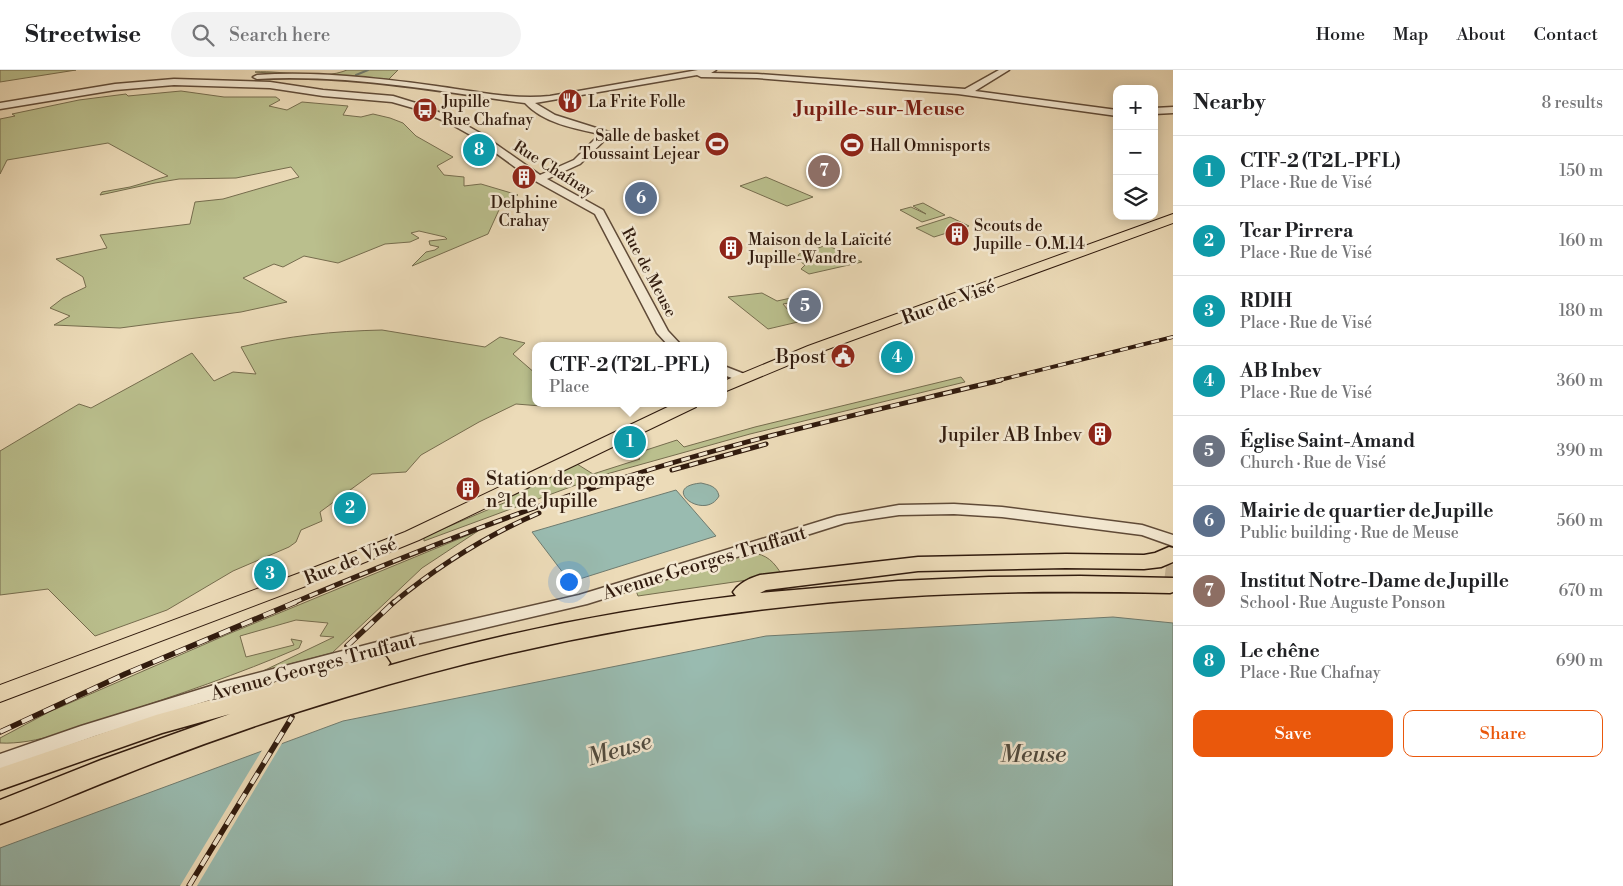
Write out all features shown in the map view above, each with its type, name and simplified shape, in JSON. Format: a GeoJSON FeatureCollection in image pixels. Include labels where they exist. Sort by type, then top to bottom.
{"type":"FeatureCollection","features":[{"type":"Feature","properties":{"kind":"highway"},"geometry":{"type":"LineString","coordinates":[[0,779],[114,738],[191,714],[405,656],[558,621],[739,598],[782,608],[931,599],[1137,596],[1170,561]]}},
{"type":"Feature","properties":{"kind":"highway"},"geometry":{"type":"LineString","coordinates":[[0,812],[203,733],[381,676],[531,639],[626,622],[739,598],[760,584],[910,565],[1170,561]]}},
{"type":"Feature","properties":{"kind":"main road","name":"Rue de Visé"},"geometry":{"type":"LineString","coordinates":[[727,386],[814,349],[1173,218]]}},
{"type":"Feature","properties":{"kind":"main road","name":"Rue de Visé"},"geometry":{"type":"LineString","coordinates":[[0,694],[312,576],[412,536],[682,407]]}},
{"type":"Feature","properties":{"kind":"street"},"geometry":{"type":"LineString","coordinates":[[967,92],[1005,70]]}},
{"type":"Feature","properties":{"kind":"street"},"geometry":{"type":"LineString","coordinates":[[0,106],[147,84],[237,83],[243,80],[269,76],[398,83],[528,101],[550,99],[711,71],[726,77],[733,74],[967,92],[1113,113]]}},
{"type":"Feature","properties":{"kind":"street"},"geometry":{"type":"LineString","coordinates":[[147,84],[152,73]]}},
{"type":"Feature","properties":{"kind":"street","name":"Rue Chafnay"},"geometry":{"type":"LineString","coordinates":[[237,83],[402,101],[452,121],[477,135],[540,179],[599,212]]}},
{"type":"Feature","properties":{"kind":"street"},"geometry":{"type":"LineString","coordinates":[[528,101],[535,108],[562,121],[607,133],[577,162],[540,179]]}},
{"type":"Feature","properties":{"kind":"street"},"geometry":{"type":"LineString","coordinates":[[1158,111],[1173,110]]}},
{"type":"Feature","properties":{"kind":"street","name":"Rue de Meuse"},"geometry":{"type":"LineString","coordinates":[[599,212],[658,325],[672,342]]}},
{"type":"Feature","properties":{"kind":"street"},"geometry":{"type":"LineString","coordinates":[[727,371],[742,378]]}},
{"type":"Feature","properties":{"kind":"street","name":"Avenue Georges Truffaut"},"geometry":{"type":"LineString","coordinates":[[0,762],[25,752],[227,688],[417,638],[573,602],[843,519],[900,510],[954,509],[1002,512],[1131,530],[1153,538],[1170,561]]}},
{"type":"Feature","properties":{"kind":"street","name":"Avenue Georges Truffaut"},"geometry":{"type":"LineString","coordinates":[[0,753],[25,752]]}},
{"type":"Feature","properties":{"kind":"green space"},"geometry":{"type":"Polygon","coordinates":[[[0,70],[76,70],[0,82],[0,70]]]}},
{"type":"Feature","properties":{"kind":"green space"},"geometry":{"type":"Polygon","coordinates":[[[347,70],[398,70],[387,81],[255,72],[326,75],[347,70]]]}},
{"type":"Feature","properties":{"kind":"green space"},"geometry":{"type":"Polygon","coordinates":[[[181,91],[224,97],[276,97],[280,100],[269,106],[287,110],[302,102],[348,106],[343,115],[361,117],[373,114],[390,118],[403,123],[416,136],[453,157],[437,166],[444,175],[464,177],[464,186],[481,184],[518,195],[503,201],[488,234],[412,266],[426,252],[439,247],[430,245],[429,241],[447,239],[419,231],[411,233],[419,238],[410,242],[385,244],[338,263],[304,256],[283,267],[274,264],[243,278],[287,302],[241,312],[120,328],[54,325],[70,316],[50,308],[63,298],[86,287],[83,277],[56,259],[107,248],[100,235],[190,224],[195,202],[223,199],[299,177],[291,167],[236,178],[179,179],[100,195],[102,192],[130,187],[168,176],[108,143],[7,160],[0,174],[0,119],[15,116],[12,114],[79,100],[126,94],[128,96],[181,91]]]}},
{"type":"Feature","properties":{"kind":"green space"},"geometry":{"type":"Polygon","coordinates":[[[766,177],[813,197],[787,206],[740,186],[766,177]]]}},
{"type":"Feature","properties":{"kind":"green space"},"geometry":{"type":"Polygon","coordinates":[[[923,203],[945,215],[922,222],[900,210],[911,207],[926,214],[913,206],[923,203]]]}},
{"type":"Feature","properties":{"kind":"green space"},"geometry":{"type":"Polygon","coordinates":[[[950,217],[969,226],[934,237],[916,228],[950,217]]]}},
{"type":"Feature","properties":{"kind":"green space"},"geometry":{"type":"Polygon","coordinates":[[[827,245],[862,262],[809,274],[801,269],[805,265],[797,259],[799,254],[827,245]]]}},
{"type":"Feature","properties":{"kind":"green space"},"geometry":{"type":"Polygon","coordinates":[[[762,293],[777,301],[805,295],[812,299],[783,304],[798,322],[768,329],[728,297],[762,293]]]}},
{"type":"Feature","properties":{"kind":"green space"},"geometry":{"type":"Polygon","coordinates":[[[382,330],[485,347],[500,337],[525,343],[513,354],[532,371],[532,405],[516,404],[479,422],[421,455],[406,472],[372,474],[320,512],[322,521],[301,530],[296,542],[289,547],[233,571],[167,610],[95,636],[48,589],[0,595],[0,451],[79,404],[91,408],[192,353],[214,381],[233,372],[256,374],[241,347],[311,335],[382,330]]]}},
{"type":"Feature","properties":{"kind":"green space"},"geometry":{"type":"Polygon","coordinates":[[[961,377],[965,382],[750,434],[603,475],[424,541],[424,537],[506,502],[503,499],[577,464],[593,474],[640,459],[634,454],[677,440],[684,447],[755,427],[961,377]]]}},
{"type":"Feature","properties":{"kind":"green space"},"geometry":{"type":"Polygon","coordinates":[[[478,531],[422,568],[332,653],[263,671],[334,637],[320,636],[328,623],[296,620],[240,636],[246,657],[294,645],[291,639],[302,641],[299,648],[276,658],[208,684],[72,730],[28,741],[0,743],[0,738],[49,712],[226,635],[478,531]]]}},
{"type":"Feature","properties":{"kind":"green space"},"geometry":{"type":"Polygon","coordinates":[[[751,553],[766,557],[782,575],[638,596],[635,588],[751,553]]]}},
{"type":"Feature","properties":{"kind":"water"},"geometry":{"type":"Polygon","coordinates":[[[701,483],[712,487],[719,496],[712,503],[704,506],[689,501],[684,496],[684,490],[689,486],[701,483]]]}},
{"type":"Feature","properties":{"kind":"water"},"geometry":{"type":"Polygon","coordinates":[[[676,490],[716,536],[570,582],[532,532],[676,490]]]}},
{"type":"Feature","properties":{"kind":"water","name":"Meuse"},"geometry":{"type":"Polygon","coordinates":[[[1113,617],[1173,623],[1173,886],[0,886],[0,848],[343,721],[766,636],[1113,617]]]}},
{"type":"Feature","properties":{"kind":"pier"},"geometry":{"type":"Polygon","coordinates":[[[284,740],[197,886],[180,886],[264,747],[284,740]]]}},
{"type":"Feature","properties":{"kind":"waterway"},"geometry":{"type":"LineString","coordinates":[[356,75],[368,70]]}},
{"type":"Feature","properties":{"kind":"tunnel"},"geometry":{"type":"LineString","coordinates":[[1165,574],[1173,575]]}},
{"type":"Feature","properties":{"kind":"railway"},"geometry":{"type":"LineString","coordinates":[[996,381],[1173,337]]}},
{"type":"Feature","properties":{"kind":"railway"},"geometry":{"type":"LineString","coordinates":[[293,603],[454,538],[535,508],[664,465],[856,414],[1001,380]]}},
{"type":"Feature","properties":{"kind":"railway"},"geometry":{"type":"LineString","coordinates":[[672,470],[766,444]]}},
{"type":"Feature","properties":{"kind":"railway"},"geometry":{"type":"LineString","coordinates":[[393,603],[463,553],[539,513]]}},
{"type":"Feature","properties":{"kind":"railway"},"geometry":{"type":"LineString","coordinates":[[0,732],[125,674],[296,602]]}},
{"type":"Feature","properties":{"kind":"railway"},"geometry":{"type":"LineString","coordinates":[[347,646],[394,602]]}},
{"type":"Feature","properties":{"kind":"railway"},"geometry":{"type":"LineString","coordinates":[[189,886],[292,717]]}},
{"type":"Feature","properties":{"kind":"place","name":"La Frite Folle"},"geometry":{"type":"Point","coordinates":[570,101]}},
{"type":"Feature","properties":{"kind":"place","name":"Jupille Rue Chafnay"},"geometry":{"type":"Point","coordinates":[425,110]}},
{"type":"Feature","properties":{"kind":"place","name":"Salle de basket Toussaint Lejear"},"geometry":{"type":"Point","coordinates":[717,144]}},
{"type":"Feature","properties":{"kind":"place","name":"Hall Omnisports"},"geometry":{"type":"Point","coordinates":[852,145]}},
{"type":"Feature","properties":{"kind":"place","name":"Le chêne"},"geometry":{"type":"Point","coordinates":[479,150]}},
{"type":"Feature","properties":{"kind":"place","name":"Institut Notre-Dame de Jupille"},"geometry":{"type":"Point","coordinates":[824,171]}},
{"type":"Feature","properties":{"kind":"place","name":"Delphine Crahay"},"geometry":{"type":"Point","coordinates":[524,177]}},
{"type":"Feature","properties":{"kind":"place","name":"Mairie de quartier de Jupille"},"geometry":{"type":"Point","coordinates":[641,198]}},
{"type":"Feature","properties":{"kind":"place","name":"Scouts de Jupille - O.M.14"},"geometry":{"type":"Point","coordinates":[957,234]}},
{"type":"Feature","properties":{"kind":"place","name":"Maison de la Laïcité Jupille-Wandre"},"geometry":{"type":"Point","coordinates":[731,248]}},
{"type":"Feature","properties":{"kind":"place","name":"Église Saint-Amand"},"geometry":{"type":"Point","coordinates":[805,306]}},
{"type":"Feature","properties":{"kind":"place","name":"Bpost"},"geometry":{"type":"Point","coordinates":[843,356]}},
{"type":"Feature","properties":{"kind":"place","name":"AB Inbev"},"geometry":{"type":"Point","coordinates":[897,357]}},
{"type":"Feature","properties":{"kind":"place","name":"Jupiler AB Inbev"},"geometry":{"type":"Point","coordinates":[1100,434]}},
{"type":"Feature","properties":{"kind":"place","name":"CTF-2 (T2L-PFL)"},"geometry":{"type":"Point","coordinates":[630,442]}},
{"type":"Feature","properties":{"kind":"place","name":"Station de pompage n°1 de Jupille"},"geometry":{"type":"Point","coordinates":[468,489]}},
{"type":"Feature","properties":{"kind":"place","name":"Tcar Pirrera"},"geometry":{"type":"Point","coordinates":[350,508]}},
{"type":"Feature","properties":{"kind":"place","name":"RDIH"},"geometry":{"type":"Point","coordinates":[270,574]}},
{"type":"Feature","properties":{"kind":"district","name":"Jupille-sur-Meuse"},"geometry":{"type":"Point","coordinates":[880,108]}}]}
